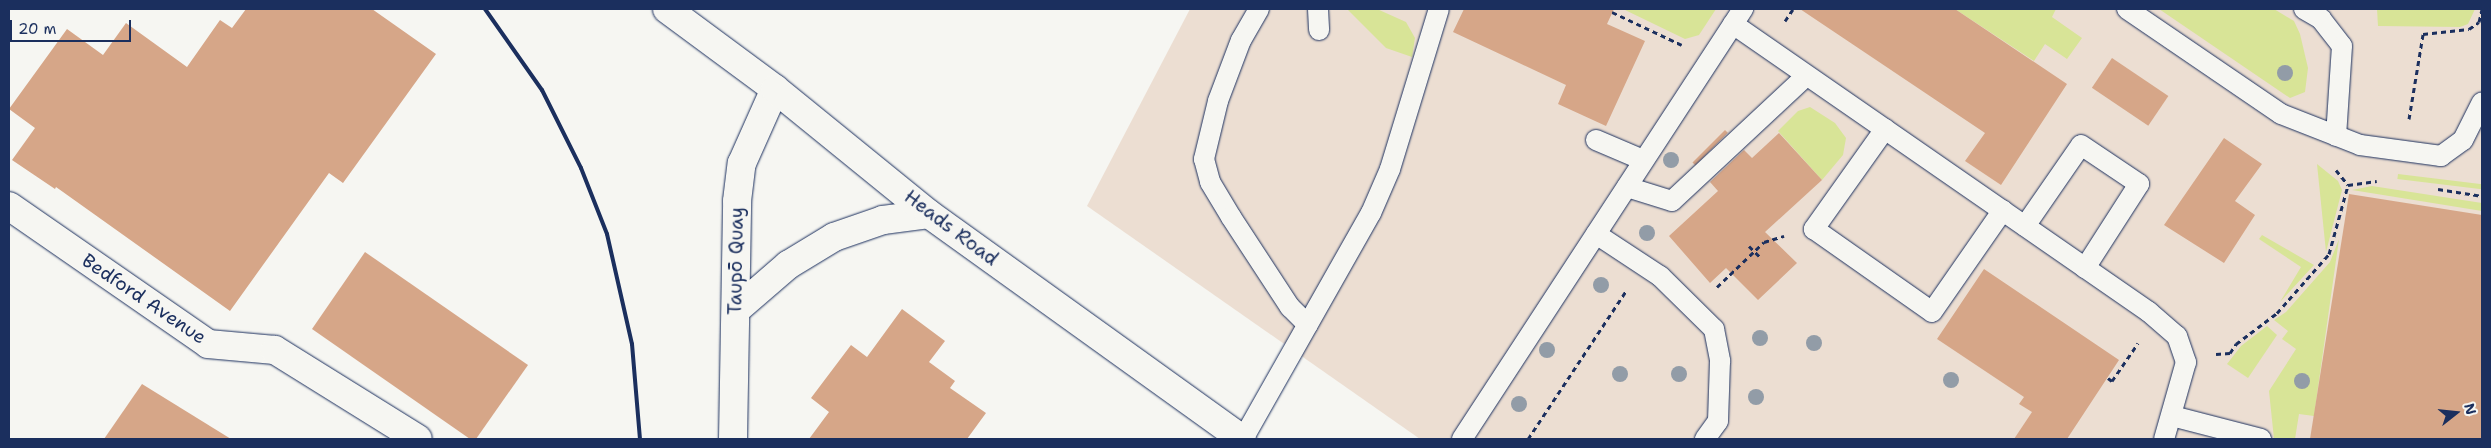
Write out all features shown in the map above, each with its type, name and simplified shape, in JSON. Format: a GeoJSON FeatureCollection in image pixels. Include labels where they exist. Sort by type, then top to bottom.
{"type":"FeatureCollection","features":[{"type":"Feature","properties":{"kind":"street","name":"Heads Road"},"geometry":{"type":"LineString","coordinates":[[667,9],[774,89],[929,214],[1242,439]]}},
{"type":"Feature","properties":{"kind":"street","name":"Taupō Quay"},"geometry":{"type":"LineString","coordinates":[[732,439],[737,201],[742,163],[774,89]]}},
{"type":"Feature","properties":{"kind":"street","name":"Bedford Avenue"},"geometry":{"type":"LineString","coordinates":[[9,206],[208,344],[275,350],[418,439]]}},
{"type":"Feature","properties":{"kind":"street"},"geometry":{"type":"LineString","coordinates":[[736,310],[788,265],[834,237],[883,220],[929,214]]}},
{"type":"Feature","properties":{"kind":"lane"},"geometry":{"type":"LineString","coordinates":[[1259,9],[1241,40],[1218,101],[1204,158],[1210,182],[1259,263],[1290,307],[1308,325]]}},
{"type":"Feature","properties":{"kind":"lane"},"geometry":{"type":"LineString","coordinates":[[1318,9],[1319,30]]}},
{"type":"Feature","properties":{"kind":"lane"},"geometry":{"type":"LineString","coordinates":[[1242,439],[1371,213],[1390,169],[1439,9]]}},
{"type":"Feature","properties":{"kind":"lane"},"geometry":{"type":"LineString","coordinates":[[2127,9],[2281,114],[2360,145],[2441,156],[2463,140],[2482,102]]}},
{"type":"Feature","properties":{"kind":"lane"},"geometry":{"type":"LineString","coordinates":[[2304,9],[2321,19],[2342,46],[2336,136]]}},
{"type":"Feature","properties":{"kind":"lane"},"geometry":{"type":"LineString","coordinates":[[1462,439],[1738,16],[1806,76],[2149,312],[2181,342],[2186,362],[2164,439]]}},
{"type":"Feature","properties":{"kind":"lane"},"geometry":{"type":"LineString","coordinates":[[1627,187],[1672,201],[1806,76]]}},
{"type":"Feature","properties":{"kind":"lane"},"geometry":{"type":"LineString","coordinates":[[1885,129],[1814,229],[1932,312],[2003,210]]}},
{"type":"Feature","properties":{"kind":"lane"},"geometry":{"type":"LineString","coordinates":[[1596,140],[1643,160]]}},
{"type":"Feature","properties":{"kind":"lane"},"geometry":{"type":"LineString","coordinates":[[2025,226],[2081,145],[2139,184],[2085,268]]}},
{"type":"Feature","properties":{"kind":"lane"},"geometry":{"type":"LineString","coordinates":[[1596,234],[1643,266],[1694,308],[1714,329],[1720,362],[1718,421],[1705,439]]}},
{"type":"Feature","properties":{"kind":"lane"},"geometry":{"type":"LineString","coordinates":[[2172,416],[2261,439]]}},
{"type":"Feature","properties":{"kind":"path"},"geometry":{"type":"LineString","coordinates":[[2408,130],[2423,34],[2469,29],[2479,22],[2482,9]]}},
{"type":"Feature","properties":{"kind":"path"},"geometry":{"type":"LineString","coordinates":[[1612,12],[1710,58]]}},
{"type":"Feature","properties":{"kind":"path"},"geometry":{"type":"LineString","coordinates":[[2236,344],[2276,313],[2329,254],[2348,185],[2383,180]]}},
{"type":"Feature","properties":{"kind":"path"},"geometry":{"type":"LineString","coordinates":[[1750,246],[1760,257]]}},
{"type":"Feature","properties":{"kind":"path"},"geometry":{"type":"LineString","coordinates":[[1694,308],[1755,251]]}},
{"type":"Feature","properties":{"kind":"path"},"geometry":{"type":"LineString","coordinates":[[1528,439],[1643,266]]}},
{"type":"Feature","properties":{"kind":"path"},"geometry":{"type":"LineString","coordinates":[[2108,378],[2112,381],[2121,364]]}},
{"type":"Feature","properties":{"kind":"shaded area"},"geometry":{"type":"Polygon","coordinates":[[[1190,9],[2482,9],[2482,439],[1420,439],[1087,206],[1190,9]]]}},
{"type":"Feature","properties":{"kind":"green space"},"geometry":{"type":"Polygon","coordinates":[[[1347,9],[1377,9],[1406,22],[1415,38],[1412,57],[1386,48],[1347,9]]]}},
{"type":"Feature","properties":{"kind":"green space"},"geometry":{"type":"Polygon","coordinates":[[[1623,9],[1716,9],[1699,35],[1685,39],[1623,9]]]}},
{"type":"Feature","properties":{"kind":"green space"},"geometry":{"type":"Polygon","coordinates":[[[1955,9],[2056,9],[2052,17],[2082,38],[2067,59],[2045,44],[2034,61],[1955,9]]]}},
{"type":"Feature","properties":{"kind":"green space"},"geometry":{"type":"Polygon","coordinates":[[[2159,9],[2274,9],[2294,21],[2300,34],[2308,68],[2305,92],[2290,98],[2159,9]]]}},
{"type":"Feature","properties":{"kind":"green space"},"geometry":{"type":"Polygon","coordinates":[[[2377,9],[2475,9],[2468,24],[2460,27],[2378,26],[2377,9]]]}},
{"type":"Feature","properties":{"kind":"green space"},"geometry":{"type":"Polygon","coordinates":[[[1810,107],[1835,123],[1846,138],[1843,155],[1822,180],[1778,131],[1798,111],[1810,107]]]}},
{"type":"Feature","properties":{"kind":"green space"},"geometry":{"type":"Polygon","coordinates":[[[2317,164],[2338,181],[2342,190],[2326,252],[2317,164]]]}},
{"type":"Feature","properties":{"kind":"green space"},"geometry":{"type":"Polygon","coordinates":[[[2398,174],[2482,184],[2482,189],[2397,179],[2398,174]]]}},
{"type":"Feature","properties":{"kind":"green space"},"geometry":{"type":"Polygon","coordinates":[[[2372,186],[2482,203],[2482,211],[2352,190],[2372,186]]]}},
{"type":"Feature","properties":{"kind":"green space"},"geometry":{"type":"Polygon","coordinates":[[[2262,235],[2314,265],[2280,302],[2301,267],[2259,239],[2262,235]]]}},
{"type":"Feature","properties":{"kind":"green space"},"geometry":{"type":"Polygon","coordinates":[[[2339,239],[2314,416],[2299,414],[2295,439],[2274,439],[2269,391],[2296,349],[2282,339],[2288,331],[2274,320],[2286,312],[2330,262],[2339,239]]]}},
{"type":"Feature","properties":{"kind":"green space"},"geometry":{"type":"Polygon","coordinates":[[[2267,326],[2277,335],[2248,378],[2227,364],[2241,346],[2267,326]]]}},
{"type":"Feature","properties":{"kind":"building"},"geometry":{"type":"Polygon","coordinates":[[[246,9],[372,9],[436,54],[343,183],[329,173],[230,311],[56,187],[55,189],[12,160],[35,128],[9,109],[67,29],[103,55],[126,23],[187,67],[220,20],[232,28],[246,9]]]}},
{"type":"Feature","properties":{"kind":"building"},"geometry":{"type":"Polygon","coordinates":[[[1464,9],[1614,9],[1607,24],[1645,41],[1606,126],[1558,104],[1566,85],[1453,32],[1464,9]]]}},
{"type":"Feature","properties":{"kind":"building"},"geometry":{"type":"Polygon","coordinates":[[[1800,9],[1955,9],[2067,84],[2001,185],[1965,161],[1985,133],[1800,9]]]}},
{"type":"Feature","properties":{"kind":"building"},"geometry":{"type":"Polygon","coordinates":[[[2112,58],[2168,96],[2148,126],[2092,88],[2112,58]]]}},
{"type":"Feature","properties":{"kind":"building"},"geometry":{"type":"Polygon","coordinates":[[[1725,130],[1728,133],[1695,165],[1692,163],[1725,130]]]}},
{"type":"Feature","properties":{"kind":"building"},"geometry":{"type":"Polygon","coordinates":[[[1779,133],[1822,180],[1765,232],[1797,263],[1758,300],[1726,268],[1710,283],[1669,236],[1718,191],[1710,182],[1744,150],[1752,158],[1779,133]]]}},
{"type":"Feature","properties":{"kind":"building"},"geometry":{"type":"Polygon","coordinates":[[[2224,138],[2262,164],[2235,201],[2255,215],[2224,263],[2164,225],[2224,138]]]}},
{"type":"Feature","properties":{"kind":"building"},"geometry":{"type":"Polygon","coordinates":[[[2349,194],[2482,215],[2482,439],[2310,439],[2349,194]]]}},
{"type":"Feature","properties":{"kind":"building"},"geometry":{"type":"Polygon","coordinates":[[[365,252],[528,365],[476,439],[470,439],[312,329],[365,252]]]}},
{"type":"Feature","properties":{"kind":"building"},"geometry":{"type":"Polygon","coordinates":[[[1984,269],[2119,360],[2067,439],[2014,439],[2032,412],[2019,404],[2024,397],[1937,339],[1984,269]]]}},
{"type":"Feature","properties":{"kind":"building"},"geometry":{"type":"Polygon","coordinates":[[[902,309],[945,341],[929,362],[955,381],[950,388],[986,413],[967,439],[809,439],[829,412],[811,398],[851,345],[867,357],[902,309]]]}},
{"type":"Feature","properties":{"kind":"building"},"geometry":{"type":"Polygon","coordinates":[[[142,384],[231,439],[104,439],[142,384]]]}},
{"type":"Feature","properties":{"kind":"railway"},"geometry":{"type":"LineString","coordinates":[[485,9],[542,90],[581,168],[607,234],[632,344],[640,439]]}}]}
